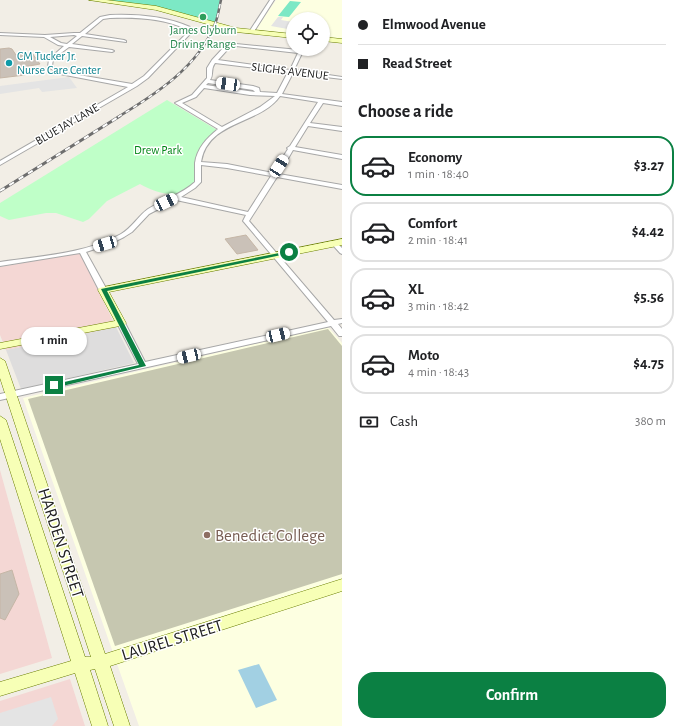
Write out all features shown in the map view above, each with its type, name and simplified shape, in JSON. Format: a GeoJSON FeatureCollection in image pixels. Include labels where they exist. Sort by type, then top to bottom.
{"type":"FeatureCollection","features":[{"type":"Feature","properties":{"kind":"street"},"geometry":{"type":"LineString","coordinates":[[92,0],[111,1],[156,8],[216,25],[250,32],[286,35]]}},
{"type":"Feature","properties":{"kind":"street"},"geometry":{"type":"LineString","coordinates":[[250,32],[272,0]]}},
{"type":"Feature","properties":{"kind":"street","name":"BLUE JAY LANE"},"geometry":{"type":"LineString","coordinates":[[0,163],[133,86],[146,77],[188,34],[188,28],[174,22],[121,15],[109,16],[102,18],[51,59],[50,67],[54,70],[133,86]]}},
{"type":"Feature","properties":{"kind":"street"},"geometry":{"type":"LineString","coordinates":[[0,34],[44,36],[68,34],[124,41]]}},
{"type":"Feature","properties":{"kind":"street"},"geometry":{"type":"LineString","coordinates":[[44,36],[55,43],[112,51]]}},
{"type":"Feature","properties":{"kind":"street"},"geometry":{"type":"LineString","coordinates":[[330,40],[342,41]]}},
{"type":"Feature","properties":{"kind":"street"},"geometry":{"type":"LineString","coordinates":[[221,129],[178,103],[194,96],[209,78],[209,68],[214,61],[227,47],[231,45],[286,50]]}},
{"type":"Feature","properties":{"kind":"street"},"geometry":{"type":"LineString","coordinates":[[0,264],[82,250],[121,237],[132,230],[141,218],[150,211],[186,193],[198,182],[198,162],[200,154],[206,143],[221,129],[272,102],[279,95],[299,56]]}},
{"type":"Feature","properties":{"kind":"street","name":"SLIGHS AVENUE"},"geometry":{"type":"LineString","coordinates":[[214,61],[342,78]]}},
{"type":"Feature","properties":{"kind":"street"},"geometry":{"type":"LineString","coordinates":[[207,81],[253,88],[257,89],[258,92]]}},
{"type":"Feature","properties":{"kind":"street"},"geometry":{"type":"LineString","coordinates":[[202,86],[342,104]]}},
{"type":"Feature","properties":{"kind":"street"},"geometry":{"type":"LineString","coordinates":[[321,101],[248,214],[246,221],[342,334]]}},
{"type":"Feature","properties":{"kind":"street"},"geometry":{"type":"LineString","coordinates":[[306,124],[342,129]]}},
{"type":"Feature","properties":{"kind":"street"},"geometry":{"type":"LineString","coordinates":[[290,148],[342,157]]}},
{"type":"Feature","properties":{"kind":"street"},"geometry":{"type":"LineString","coordinates":[[198,162],[342,187]]}},
{"type":"Feature","properties":{"kind":"street"},"geometry":{"type":"LineString","coordinates":[[175,198],[248,214]]}},
{"type":"Feature","properties":{"kind":"street"},"geometry":{"type":"LineString","coordinates":[[103,290],[338,242],[342,252]]}},
{"type":"Feature","properties":{"kind":"street"},"geometry":{"type":"LineString","coordinates":[[82,250],[143,366]]}},
{"type":"Feature","properties":{"kind":"street"},"geometry":{"type":"LineString","coordinates":[[6,396],[342,321]]}},
{"type":"Feature","properties":{"kind":"street"},"geometry":{"type":"LineString","coordinates":[[0,346],[121,324]]}},
{"type":"Feature","properties":{"kind":"street","name":"HARDEN STREET"},"geometry":{"type":"LineString","coordinates":[[0,361],[6,396],[122,726]]}},
{"type":"Feature","properties":{"kind":"street","name":"HARDEN STREET"},"geometry":{"type":"LineString","coordinates":[[0,420],[100,726]]}},
{"type":"Feature","properties":{"kind":"street","name":"LAUREL STREET"},"geometry":{"type":"LineString","coordinates":[[0,689],[80,665],[100,662],[342,585]]}},
{"type":"Feature","properties":{"kind":"shaded area"},"geometry":{"type":"Polygon","coordinates":[[[276,0],[342,0],[342,40],[330,39],[330,12],[286,12],[286,34],[255,31],[276,0]]]}},
{"type":"Feature","properties":{"kind":"shaded area"},"geometry":{"type":"Polygon","coordinates":[[[278,17],[283,17],[281,20],[286,21],[286,29],[271,26],[278,17]]]}},
{"type":"Feature","properties":{"kind":"shaded area"},"geometry":{"type":"Polygon","coordinates":[[[69,77],[77,88],[42,92],[39,88],[0,94],[0,86],[69,77]]]}},
{"type":"Feature","properties":{"kind":"shaded area"},"geometry":{"type":"Polygon","coordinates":[[[80,253],[116,327],[6,350],[0,335],[0,267],[80,253]]]}},
{"type":"Feature","properties":{"kind":"shaded area"},"geometry":{"type":"Polygon","coordinates":[[[116,327],[134,363],[21,389],[6,350],[116,327]]]}},
{"type":"Feature","properties":{"kind":"shaded area","name":"Benedict College"},"geometry":{"type":"Polygon","coordinates":[[[328,327],[342,343],[342,726],[139,726],[23,398],[328,327]]]}},
{"type":"Feature","properties":{"kind":"shaded area","name":"Benedict College"},"geometry":{"type":"Polygon","coordinates":[[[328,329],[342,346],[342,574],[115,646],[28,399],[328,329]]]}},
{"type":"Feature","properties":{"kind":"shaded area"},"geometry":{"type":"Polygon","coordinates":[[[0,470],[52,658],[0,674],[0,470]]]}},
{"type":"Feature","properties":{"kind":"shaded area"},"geometry":{"type":"Polygon","coordinates":[[[70,679],[85,726],[0,726],[0,701],[70,679]]]}},
{"type":"Feature","properties":{"kind":"shaded area"},"geometry":{"type":"Polygon","coordinates":[[[51,697],[58,719],[52,726],[0,726],[0,713],[51,697]]]}},
{"type":"Feature","properties":{"kind":"green space","name":"James Clyburn Driving Range"},"geometry":{"type":"Polygon","coordinates":[[[112,0],[220,0],[216,25],[171,12],[110,2],[112,0]]]}},
{"type":"Feature","properties":{"kind":"green space"},"geometry":{"type":"Polygon","coordinates":[[[290,1],[301,2],[293,12],[286,12],[286,17],[278,16],[290,1]]]}},
{"type":"Feature","properties":{"kind":"green space","name":"Drew Park"},"geometry":{"type":"Polygon","coordinates":[[[167,100],[217,130],[205,141],[197,154],[194,182],[188,189],[175,194],[168,194],[153,190],[140,184],[107,201],[89,219],[83,222],[56,213],[46,213],[9,220],[0,216],[0,203],[167,100]]]}},
{"type":"Feature","properties":{"kind":"water"},"geometry":{"type":"Polygon","coordinates":[[[259,664],[277,700],[256,708],[238,670],[259,664]]]}},
{"type":"Feature","properties":{"kind":"building","name":"CM Tucker Jr. Nurse Care Center"},"geometry":{"type":"Polygon","coordinates":[[[0,49],[12,49],[16,55],[32,53],[40,64],[24,67],[27,73],[24,73],[25,75],[0,78],[0,49]]]}},
{"type":"Feature","properties":{"kind":"building"},"geometry":{"type":"Polygon","coordinates":[[[246,235],[258,250],[237,254],[225,239],[246,235]]]}},
{"type":"Feature","properties":{"kind":"building"},"geometry":{"type":"Polygon","coordinates":[[[12,570],[19,594],[5,620],[0,618],[0,574],[12,570]]]}},
{"type":"Feature","properties":{"kind":"railway"},"geometry":{"type":"LineString","coordinates":[[118,117],[161,89],[187,66],[208,39],[216,21],[221,0]]}},
{"type":"Feature","properties":{"kind":"railway"},"geometry":{"type":"LineString","coordinates":[[0,191],[120,116]]}},
{"type":"Feature","properties":{"kind":"place","name":"James Clyburn Driving Range"},"geometry":{"type":"Point","coordinates":[203,17]}},
{"type":"Feature","properties":{"kind":"place","name":"CM Tucker Jr. Nurse Care Center"},"geometry":{"type":"Point","coordinates":[9,63]}},
{"type":"Feature","properties":{"kind":"place","name":"Benedict College"},"geometry":{"type":"Point","coordinates":[207,535]}},
{"type":"Feature","properties":{"kind":"route"},"geometry":{"type":"LineString","coordinates":[[54,385],[143,366],[103,290],[289,252]]}}]}
